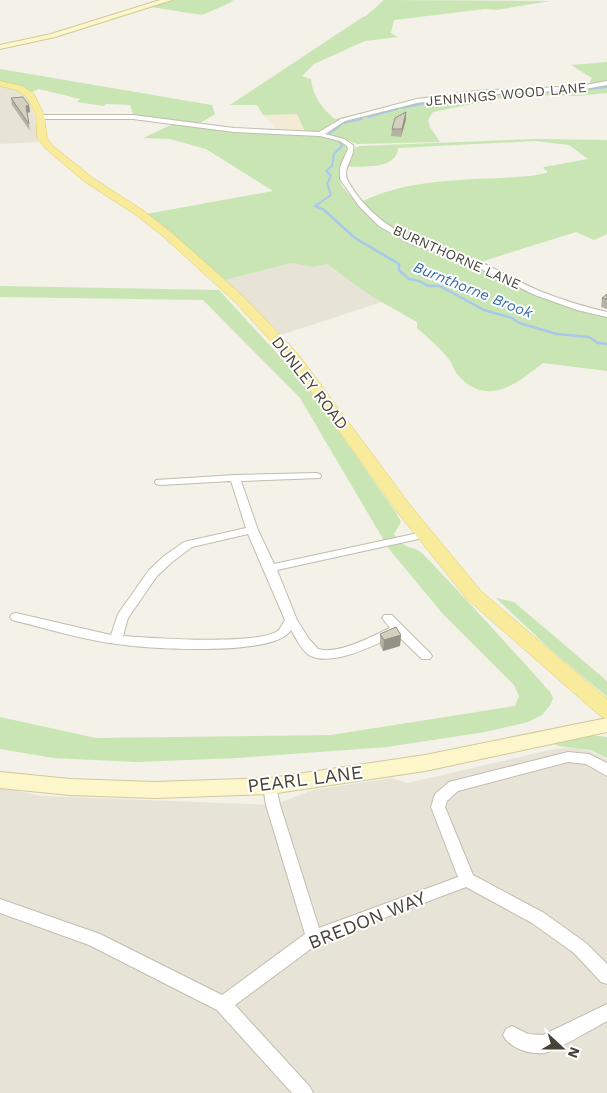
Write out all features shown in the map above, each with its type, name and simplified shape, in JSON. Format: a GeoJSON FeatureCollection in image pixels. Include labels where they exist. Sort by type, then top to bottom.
{"type":"FeatureCollection","features":[{"type":"Feature","properties":{"kind":"main road","name":"DUNLEY ROAD"},"geometry":{"type":"LineString","coordinates":[[0,83],[19,88],[28,93],[40,117],[42,138],[45,144],[88,180],[140,213],[199,261],[279,340],[423,535],[474,595],[607,711]]}},
{"type":"Feature","properties":{"kind":"street"},"geometry":{"type":"LineString","coordinates":[[0,47],[53,36],[146,5],[168,0]]}},
{"type":"Feature","properties":{"kind":"street","name":"JENNINGS WOOD LANE"},"geometry":{"type":"LineString","coordinates":[[320,134],[343,120],[417,101],[475,93],[580,88],[607,83]]}},
{"type":"Feature","properties":{"kind":"street","name":"BURNTHORNE LANE"},"geometry":{"type":"LineString","coordinates":[[40,117],[133,117],[234,130],[320,134],[342,140],[350,145],[351,149],[343,167],[343,179],[361,205],[386,226],[413,242],[462,257],[538,293],[580,308],[607,315]]}},
{"type":"Feature","properties":{"kind":"street"},"geometry":{"type":"LineString","coordinates":[[160,482],[316,476]]}},
{"type":"Feature","properties":{"kind":"street"},"geometry":{"type":"LineString","coordinates":[[235,478],[252,530],[291,620],[312,651],[326,656],[354,648],[399,629]]}},
{"type":"Feature","properties":{"kind":"street"},"geometry":{"type":"LineString","coordinates":[[116,640],[122,617],[153,573],[168,559],[188,544],[252,530]]}},
{"type":"Feature","properties":{"kind":"street"},"geometry":{"type":"LineString","coordinates":[[270,568],[423,535]]}},
{"type":"Feature","properties":{"kind":"street"},"geometry":{"type":"LineString","coordinates":[[16,617],[116,640],[173,644],[236,644],[273,638],[283,632],[291,620]]}},
{"type":"Feature","properties":{"kind":"street"},"geometry":{"type":"LineString","coordinates":[[388,618],[426,656]]}},
{"type":"Feature","properties":{"kind":"street","name":"PEARL LANE"},"geometry":{"type":"LineString","coordinates":[[0,780],[70,788],[155,790],[270,786],[425,763],[607,725]]}},
{"type":"Feature","properties":{"kind":"street"},"geometry":{"type":"LineString","coordinates":[[607,770],[590,759],[568,757],[470,780],[454,786],[440,798],[438,807],[467,880],[538,918],[580,948],[607,976]]}},
{"type":"Feature","properties":{"kind":"street"},"geometry":{"type":"LineString","coordinates":[[270,786],[273,805],[314,937]]}},
{"type":"Feature","properties":{"kind":"street","name":"BREDON WAY"},"geometry":{"type":"LineString","coordinates":[[223,1004],[314,937],[467,880]]}},
{"type":"Feature","properties":{"kind":"street"},"geometry":{"type":"LineString","coordinates":[[0,906],[94,939],[223,1004],[304,1093]]}},
{"type":"Feature","properties":{"kind":"street"},"geometry":{"type":"LineString","coordinates":[[512,1035],[526,1043],[544,1044],[607,1012]]}},
{"type":"Feature","properties":{"kind":"shaded area"},"geometry":{"type":"Polygon","coordinates":[[[0,85],[19,90],[27,98],[35,117],[38,142],[0,144],[0,85]]]}},
{"type":"Feature","properties":{"kind":"shaded area"},"geometry":{"type":"Polygon","coordinates":[[[297,114],[305,131],[274,130],[273,124],[263,115],[297,114]]]}},
{"type":"Feature","properties":{"kind":"shaded area"},"geometry":{"type":"Polygon","coordinates":[[[291,263],[314,267],[327,264],[382,302],[281,335],[225,280],[291,263]]]}},
{"type":"Feature","properties":{"kind":"shaded area"},"geometry":{"type":"Polygon","coordinates":[[[572,747],[589,751],[607,759],[607,1093],[0,1093],[0,787],[41,796],[273,805],[313,790],[392,778],[408,783],[554,749],[572,747]]]}},
{"type":"Feature","properties":{"kind":"green space"},"geometry":{"type":"Polygon","coordinates":[[[171,0],[234,1],[202,15],[145,6],[171,0]]]}},
{"type":"Feature","properties":{"kind":"green space"},"geometry":{"type":"Polygon","coordinates":[[[384,0],[550,1],[496,10],[485,9],[394,20],[391,33],[398,37],[365,41],[314,64],[302,76],[311,79],[313,91],[319,102],[335,119],[413,101],[340,119],[318,132],[305,131],[297,114],[263,115],[257,105],[230,105],[366,16],[384,0]]]}},
{"type":"Feature","properties":{"kind":"green space"},"geometry":{"type":"Polygon","coordinates":[[[607,62],[607,81],[588,86],[592,78],[571,65],[607,62]]]}},
{"type":"Feature","properties":{"kind":"green space"},"geometry":{"type":"Polygon","coordinates":[[[0,69],[212,105],[215,114],[197,125],[134,116],[130,105],[106,104],[104,106],[77,102],[80,99],[39,89],[32,92],[22,87],[0,82],[0,69]]]}},
{"type":"Feature","properties":{"kind":"green space"},"geometry":{"type":"Polygon","coordinates":[[[607,84],[607,93],[577,96],[537,95],[502,98],[433,112],[428,120],[430,127],[440,142],[358,144],[327,134],[342,123],[407,104],[472,94],[607,84]]]}},
{"type":"Feature","properties":{"kind":"green space"},"geometry":{"type":"Polygon","coordinates":[[[173,124],[227,131],[292,133],[327,138],[340,142],[347,147],[339,174],[341,184],[373,216],[403,238],[417,245],[456,256],[514,285],[552,301],[607,317],[607,371],[543,363],[511,385],[490,391],[479,390],[468,384],[457,374],[443,352],[417,328],[417,322],[371,296],[327,264],[314,267],[291,263],[225,280],[146,214],[273,191],[206,149],[170,139],[143,138],[173,124]]]}},
{"type":"Feature","properties":{"kind":"green space"},"geometry":{"type":"Polygon","coordinates":[[[533,139],[607,140],[607,234],[594,240],[576,232],[477,263],[415,241],[384,223],[361,202],[401,188],[444,181],[530,176],[547,173],[544,167],[588,159],[569,145],[535,141],[398,148],[392,160],[386,163],[346,167],[355,148],[360,146],[533,139]]]}},
{"type":"Feature","properties":{"kind":"green space"},"geometry":{"type":"Polygon","coordinates":[[[0,286],[219,290],[295,373],[315,398],[395,511],[401,522],[394,534],[398,540],[406,546],[420,551],[472,606],[550,692],[553,698],[551,704],[542,715],[528,722],[485,732],[387,747],[237,758],[136,762],[53,758],[0,749],[0,717],[96,738],[331,735],[515,706],[519,696],[514,685],[443,614],[389,549],[300,398],[203,300],[0,297],[0,286]]]}},
{"type":"Feature","properties":{"kind":"green space"},"geometry":{"type":"Polygon","coordinates":[[[496,598],[514,602],[607,681],[607,697],[551,650],[496,598]]]}},
{"type":"Feature","properties":{"kind":"green space"},"geometry":{"type":"Polygon","coordinates":[[[588,735],[607,737],[607,758],[590,750],[559,746],[552,743],[588,735]]]}},
{"type":"Feature","properties":{"kind":"building"},"geometry":{"type":"Polygon","coordinates":[[[23,97],[29,105],[26,106],[29,124],[11,98],[23,97]]]}},
{"type":"Feature","properties":{"kind":"building"},"geometry":{"type":"Polygon","coordinates":[[[406,112],[402,129],[392,129],[395,118],[406,112]]]}},
{"type":"Feature","properties":{"kind":"building"},"geometry":{"type":"Polygon","coordinates":[[[396,627],[401,635],[384,640],[380,634],[396,627]]]}},
{"type":"Feature","properties":{"kind":"waterway","name":"Burnthorne Brook"},"geometry":{"type":"LineString","coordinates":[[402,108],[475,96],[607,87]]}},
{"type":"Feature","properties":{"kind":"waterway","name":"Burnthorne Brook"},"geometry":{"type":"LineString","coordinates":[[368,117],[397,109]]}},
{"type":"Feature","properties":{"kind":"waterway","name":"Burnthorne Brook"},"geometry":{"type":"LineString","coordinates":[[329,134],[343,123],[362,119]]}},
{"type":"Feature","properties":{"kind":"waterway","name":"Burnthorne Brook"},"geometry":{"type":"LineString","coordinates":[[321,209],[315,206],[331,195],[327,184],[331,176],[326,171],[332,166],[334,154],[342,146],[340,142]]}},
{"type":"Feature","properties":{"kind":"waterway","name":"Burnthorne Brook"},"geometry":{"type":"LineString","coordinates":[[318,207],[324,210],[355,238],[399,264],[399,270],[409,279],[419,281],[428,286],[440,286],[484,310],[512,318],[519,323],[557,334],[589,337],[598,343],[607,344]]}}]}
